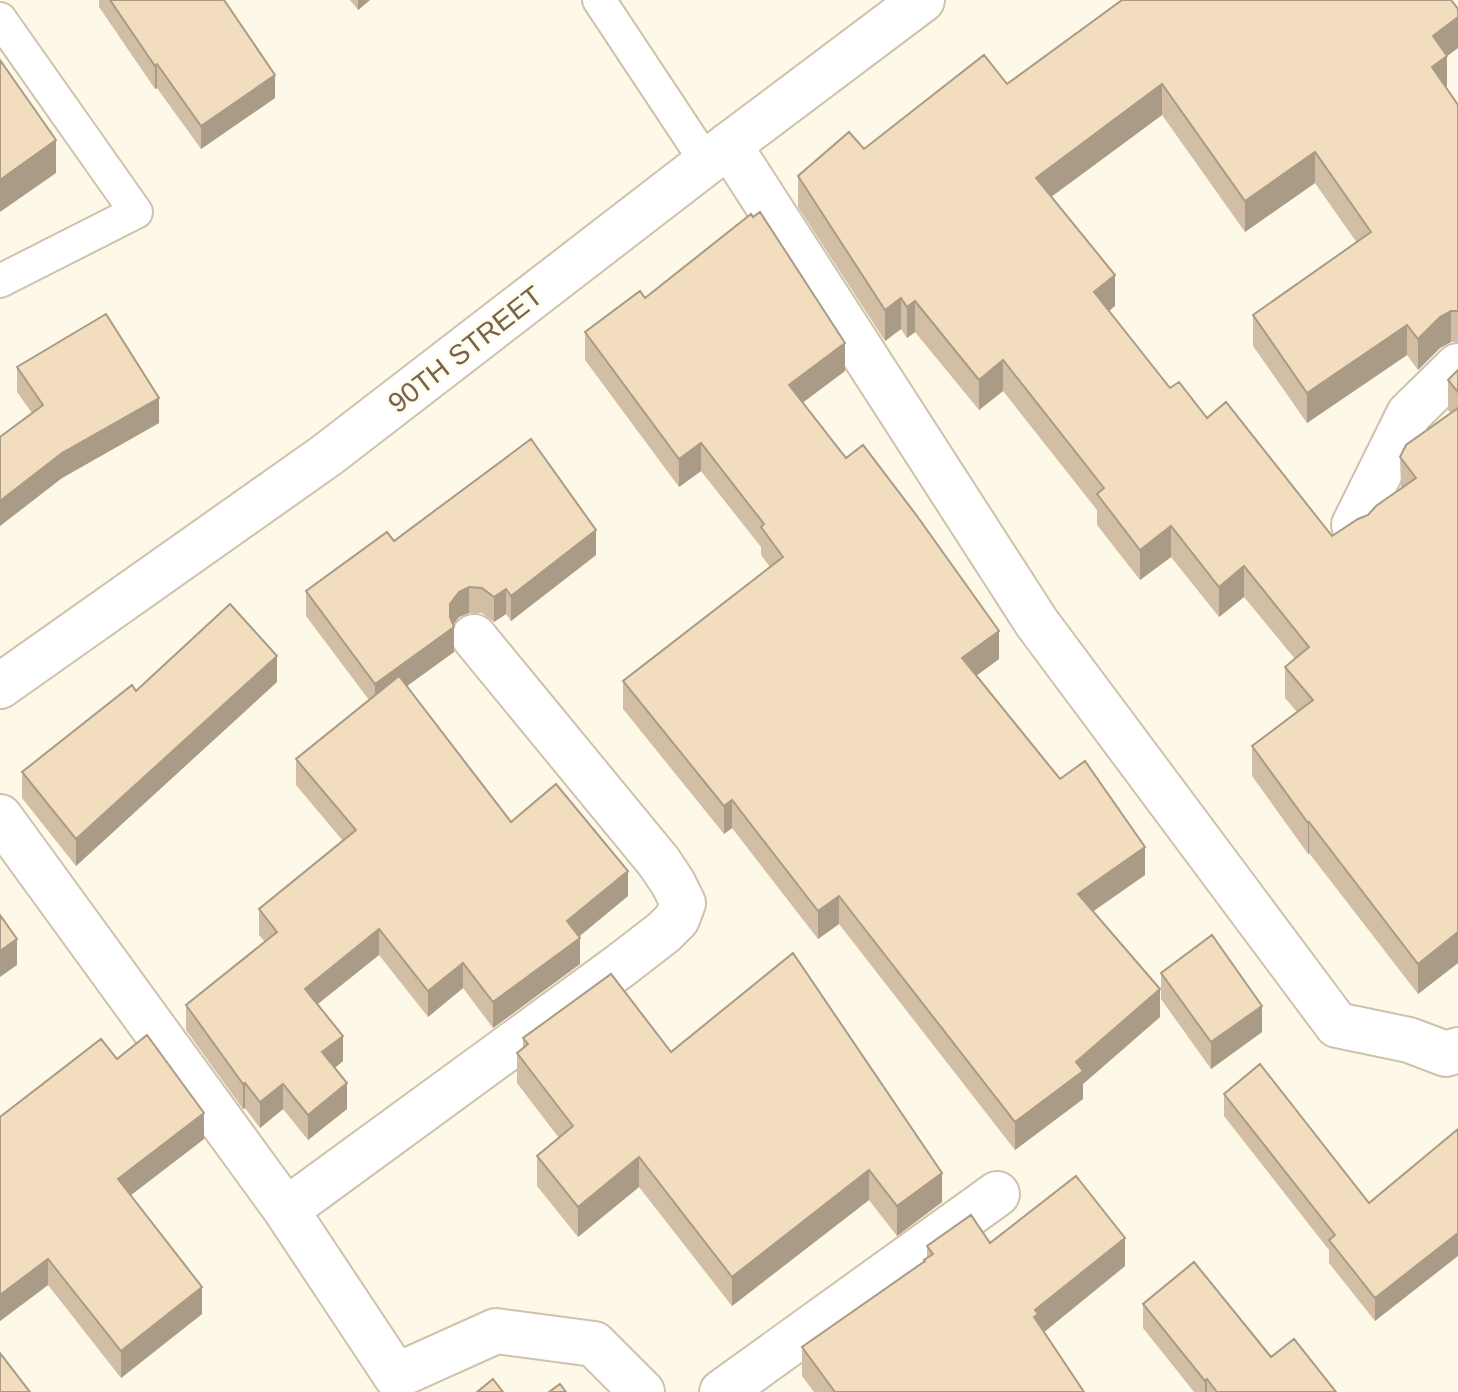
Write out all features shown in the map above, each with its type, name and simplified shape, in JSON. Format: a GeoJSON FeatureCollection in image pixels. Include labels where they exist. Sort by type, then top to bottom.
{"type":"FeatureCollection","features":[{"type":"Feature","properties":{"kind":"street","name":"90TH STREET"},"geometry":{"type":"LineString","coordinates":[[0,686],[327,455],[922,0]]}},
{"type":"Feature","properties":{"kind":"street"},"geometry":{"type":"LineString","coordinates":[[718,154],[1037,623],[1337,1025],[1409,1040],[1446,1054],[1458,1050]]}},
{"type":"Feature","properties":{"kind":"street"},"geometry":{"type":"LineString","coordinates":[[1354,525],[1409,414],[1458,366]]}},
{"type":"Feature","properties":{"kind":"street"},"geometry":{"type":"LineString","coordinates":[[286,1210],[664,932],[677,919],[683,903],[659,862],[474,637]]}},
{"type":"Feature","properties":{"kind":"street"},"geometry":{"type":"LineString","coordinates":[[0,817],[286,1210],[394,1384],[496,1331],[594,1344],[642,1392]]}},
{"type":"Feature","properties":{"kind":"street"},"geometry":{"type":"LineString","coordinates":[[722,1392],[997,1194]]}},
{"type":"Feature","properties":{"kind":"lane"},"geometry":{"type":"LineString","coordinates":[[599,0],[718,154]]}},
{"type":"Feature","properties":{"kind":"lane"},"geometry":{"type":"LineString","coordinates":[[0,19],[136,212],[0,281]]}},
{"type":"Feature","properties":{"kind":"building"},"geometry":{"type":"Polygon","coordinates":[[[110,0],[224,0],[275,75],[201,126],[110,0]]]}},
{"type":"Feature","properties":{"kind":"building"},"geometry":{"type":"Polygon","coordinates":[[[1122,0],[1451,0],[1458,9],[1458,17],[1433,36],[1447,56],[1432,67],[1458,105],[1458,311],[1440,317],[1418,339],[1407,325],[1307,393],[1253,315],[1371,232],[1315,152],[1245,201],[1162,84],[1036,178],[1115,275],[1094,292],[1170,388],[1179,382],[1207,418],[1226,402],[1332,536],[1368,515],[1416,478],[1400,457],[1406,445],[1458,408],[1458,932],[1418,964],[1252,746],[1313,700],[1285,667],[1309,647],[1244,566],[1219,587],[1171,526],[1140,550],[1097,494],[1104,488],[1003,360],[979,380],[915,301],[907,307],[901,298],[885,310],[798,176],[849,132],[864,149],[984,55],[1007,84],[1122,0]]]}},
{"type":"Feature","properties":{"kind":"building"},"geometry":{"type":"Polygon","coordinates":[[[0,60],[56,140],[0,180],[0,60]]]}},
{"type":"Feature","properties":{"kind":"building"},"geometry":{"type":"Polygon","coordinates":[[[760,212],[845,343],[789,385],[846,458],[863,445],[999,631],[962,658],[1060,779],[1085,761],[1145,847],[1078,894],[1160,989],[1076,1062],[1083,1071],[1015,1122],[839,896],[818,911],[732,800],[724,806],[623,681],[783,557],[761,527],[764,524],[701,443],[679,459],[585,332],[640,291],[645,298],[751,214],[753,217],[760,212]]]}},
{"type":"Feature","properties":{"kind":"building"},"geometry":{"type":"Polygon","coordinates":[[[106,314],[159,398],[62,453],[0,501],[0,437],[43,405],[17,367],[106,314]]]}},
{"type":"Feature","properties":{"kind":"building"},"geometry":{"type":"Polygon","coordinates":[[[1458,370],[1458,392],[1448,380],[1458,370]]]}},
{"type":"Feature","properties":{"kind":"building"},"geometry":{"type":"Polygon","coordinates":[[[531,439],[596,530],[511,596],[506,589],[494,597],[482,588],[469,587],[459,592],[450,604],[454,627],[375,684],[306,591],[387,532],[394,541],[531,439]]]}},
{"type":"Feature","properties":{"kind":"building"},"geometry":{"type":"Polygon","coordinates":[[[230,604],[277,656],[76,839],[22,772],[132,685],[136,691],[230,604]]]}},
{"type":"Feature","properties":{"kind":"building"},"geometry":{"type":"Polygon","coordinates":[[[399,676],[511,822],[556,784],[628,871],[567,921],[580,938],[493,1002],[463,963],[428,991],[379,929],[305,989],[343,1036],[322,1052],[347,1083],[308,1115],[283,1084],[260,1102],[243,1084],[186,1005],[277,932],[259,909],[356,830],[296,759],[399,676]]]}},
{"type":"Feature","properties":{"kind":"building"},"geometry":{"type":"Polygon","coordinates":[[[0,915],[17,939],[0,951],[0,915]]]}},
{"type":"Feature","properties":{"kind":"building"},"geometry":{"type":"Polygon","coordinates":[[[1212,935],[1262,1006],[1211,1042],[1161,973],[1212,935]]]}},
{"type":"Feature","properties":{"kind":"building"},"geometry":{"type":"Polygon","coordinates":[[[793,953],[942,1173],[897,1206],[869,1170],[732,1277],[639,1157],[578,1207],[537,1156],[573,1126],[517,1053],[528,1044],[523,1038],[611,974],[671,1052],[793,953]]]}},
{"type":"Feature","properties":{"kind":"building"},"geometry":{"type":"Polygon","coordinates":[[[147,1035],[204,1113],[118,1179],[202,1287],[121,1351],[48,1259],[0,1295],[0,1117],[101,1039],[117,1059],[147,1035]]]}},
{"type":"Feature","properties":{"kind":"building"},"geometry":{"type":"Polygon","coordinates":[[[1260,1064],[1369,1203],[1458,1129],[1458,1233],[1375,1298],[1329,1240],[1335,1235],[1224,1094],[1260,1064]]]}},
{"type":"Feature","properties":{"kind":"building"},"geometry":{"type":"Polygon","coordinates":[[[1076,1176],[1125,1238],[1035,1310],[1038,1314],[1034,1317],[1084,1392],[835,1392],[802,1347],[925,1261],[933,1254],[927,1246],[971,1215],[990,1243],[1076,1176]]]}},
{"type":"Feature","properties":{"kind":"building"},"geometry":{"type":"Polygon","coordinates":[[[1194,1262],[1271,1357],[1294,1339],[1336,1392],[1217,1392],[1143,1304],[1194,1262]]]}},
{"type":"Feature","properties":{"kind":"building"},"geometry":{"type":"Polygon","coordinates":[[[0,1353],[30,1392],[0,1392],[0,1353]]]}},
{"type":"Feature","properties":{"kind":"building"},"geometry":{"type":"Polygon","coordinates":[[[493,1379],[503,1392],[477,1392],[493,1379]]]}},
{"type":"Feature","properties":{"kind":"building"},"geometry":{"type":"Polygon","coordinates":[[[560,1384],[566,1392],[549,1392],[560,1384]]]}}]}
